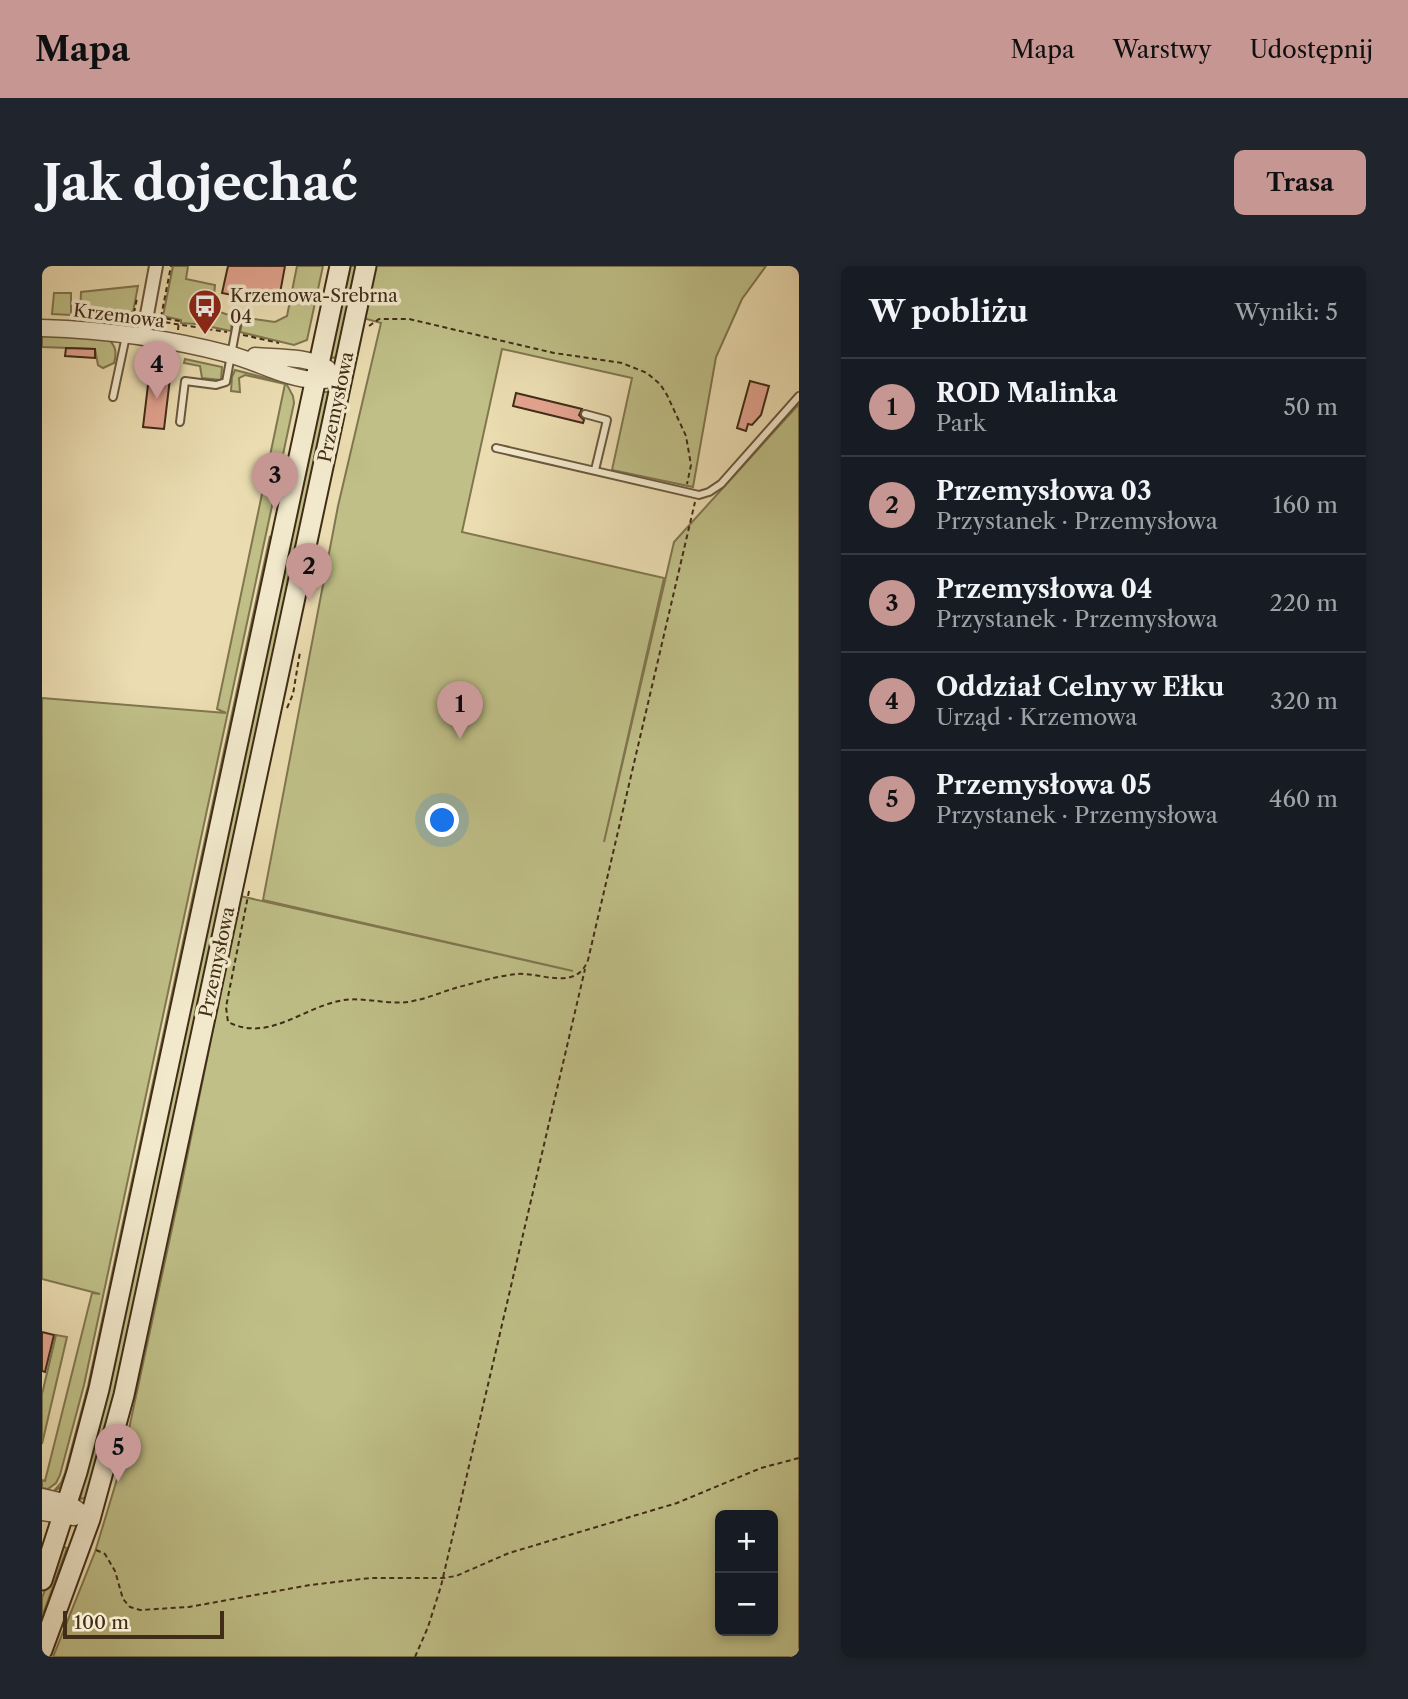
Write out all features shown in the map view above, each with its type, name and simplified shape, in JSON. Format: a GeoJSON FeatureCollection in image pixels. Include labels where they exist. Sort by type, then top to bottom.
{"type":"FeatureCollection","features":[{"type":"Feature","properties":{"kind":"main road","name":"Przemysłowa"},"geometry":{"type":"LineString","coordinates":[[42,1580],[66,1509],[101,1381],[340,266]]}},
{"type":"Feature","properties":{"kind":"main road","name":"Przemysłowa"},"geometry":{"type":"LineString","coordinates":[[42,1650],[82,1545],[114,1435],[134,1352],[366,266]]}},
{"type":"Feature","properties":{"kind":"street"},"geometry":{"type":"LineString","coordinates":[[135,335],[156,266]]}},
{"type":"Feature","properties":{"kind":"street","name":"Krzemowa"},"geometry":{"type":"LineString","coordinates":[[42,328],[135,335],[231,355],[295,359],[317,372],[342,377]]}},
{"type":"Feature","properties":{"kind":"street"},"geometry":{"type":"LineString","coordinates":[[42,1497],[90,1519]]}},
{"type":"Feature","properties":{"kind":"street"},"geometry":{"type":"LineString","coordinates":[[42,1512],[66,1509]]}},
{"type":"Feature","properties":{"kind":"lane"},"geometry":{"type":"LineString","coordinates":[[180,422],[185,381],[216,385],[226,382],[237,323]]}},
{"type":"Feature","properties":{"kind":"lane"},"geometry":{"type":"LineString","coordinates":[[113,397],[135,335]]}},
{"type":"Feature","properties":{"kind":"lane"},"geometry":{"type":"LineString","coordinates":[[496,448],[696,495],[709,492],[721,484],[799,396]]}},
{"type":"Feature","properties":{"kind":"lane"},"geometry":{"type":"LineString","coordinates":[[585,414],[607,420],[595,470]]}},
{"type":"Feature","properties":{"kind":"path"},"geometry":{"type":"LineString","coordinates":[[160,318],[171,266]]}},
{"type":"Feature","properties":{"kind":"path"},"geometry":{"type":"LineString","coordinates":[[366,331],[370,324],[379,319],[409,319],[587,359],[622,363],[648,373],[660,384],[686,436],[691,465],[686,492]]}},
{"type":"Feature","properties":{"kind":"path"},"geometry":{"type":"LineString","coordinates":[[415,1657],[428,1627],[443,1578],[696,495]]}},
{"type":"Feature","properties":{"kind":"path"},"geometry":{"type":"LineString","coordinates":[[285,712],[293,694],[300,652]]}},
{"type":"Feature","properties":{"kind":"path"},"geometry":{"type":"LineString","coordinates":[[249,889],[226,1007],[228,1022],[239,1027],[259,1029],[282,1024],[321,1004],[345,1000],[413,1001],[498,977],[521,974],[556,979],[570,978],[585,968]]}},
{"type":"Feature","properties":{"kind":"path"},"geometry":{"type":"LineString","coordinates":[[82,1545],[105,1554],[116,1570],[123,1599],[130,1607],[140,1611],[189,1607],[310,1585],[370,1578],[443,1578],[456,1576],[509,1553],[677,1503],[761,1468],[799,1458]]}},
{"type":"Feature","properties":{"kind":"green space"},"geometry":{"type":"Polygon","coordinates":[[[173,266],[188,266],[186,279],[215,285],[213,306],[232,318],[231,331],[181,323],[181,320],[163,316],[173,266]]]}},
{"type":"Feature","properties":{"kind":"green space"},"geometry":{"type":"Polygon","coordinates":[[[297,266],[323,266],[307,340],[294,345],[240,332],[242,323],[247,318],[275,322],[287,316],[297,266]]]}},
{"type":"Feature","properties":{"kind":"green space"},"geometry":{"type":"Polygon","coordinates":[[[347,266],[358,266],[338,356],[333,358],[329,355],[347,266]]]}},
{"type":"Feature","properties":{"kind":"green space"},"geometry":{"type":"Polygon","coordinates":[[[374,266],[766,266],[742,299],[716,357],[693,487],[612,470],[632,378],[502,349],[462,532],[664,578],[604,842],[674,542],[799,404],[799,1657],[53,1657],[95,1552],[121,1466],[240,896],[573,971],[263,900],[338,506],[381,323],[363,318],[374,266]]]}},
{"type":"Feature","properties":{"kind":"green space"},"geometry":{"type":"Polygon","coordinates":[[[138,286],[133,312],[80,315],[81,292],[138,286]]]}},
{"type":"Feature","properties":{"kind":"green space"},"geometry":{"type":"Polygon","coordinates":[[[54,293],[71,293],[71,315],[52,314],[54,293]]]}},
{"type":"Feature","properties":{"kind":"green space"},"geometry":{"type":"Polygon","coordinates":[[[42,333],[108,338],[115,350],[114,363],[103,368],[98,365],[95,349],[42,347],[42,333]]]}},
{"type":"Feature","properties":{"kind":"green space"},"geometry":{"type":"Polygon","coordinates":[[[185,359],[222,367],[221,380],[202,378],[200,366],[184,363],[185,359]]]}},
{"type":"Feature","properties":{"kind":"green space"},"geometry":{"type":"Polygon","coordinates":[[[235,370],[286,383],[294,403],[84,1385],[60,1475],[56,1483],[48,1489],[42,1488],[92,1293],[100,1294],[42,1279],[42,698],[226,713],[217,709],[285,384],[245,375],[239,378],[240,392],[231,391],[235,370]]]}},
{"type":"Feature","properties":{"kind":"green space"},"geometry":{"type":"Polygon","coordinates":[[[322,392],[328,392],[330,395],[126,1352],[90,1491],[85,1498],[80,1499],[322,392]]]}},
{"type":"Feature","properties":{"kind":"green space"},"geometry":{"type":"Polygon","coordinates":[[[270,536],[272,547],[101,1346],[64,1485],[53,1492],[65,1473],[88,1386],[270,536]]]}},
{"type":"Feature","properties":{"kind":"green space"},"geometry":{"type":"Polygon","coordinates":[[[56,1335],[67,1337],[42,1444],[42,1394],[56,1335]]]}},
{"type":"Feature","properties":{"kind":"green space"},"geometry":{"type":"Polygon","coordinates":[[[61,1546],[67,1548],[42,1617],[42,1598],[61,1546]]]}},
{"type":"Feature","properties":{"kind":"building"},"geometry":{"type":"Polygon","coordinates":[[[228,266],[285,266],[278,304],[222,293],[228,266]]]}},
{"type":"Feature","properties":{"kind":"building"},"geometry":{"type":"Polygon","coordinates":[[[66,348],[95,349],[95,358],[65,356],[66,348]]]}},
{"type":"Feature","properties":{"kind":"building"},"geometry":{"type":"Polygon","coordinates":[[[150,368],[171,370],[164,429],[143,427],[150,368]]]}},
{"type":"Feature","properties":{"kind":"building"},"geometry":{"type":"Polygon","coordinates":[[[750,381],[769,386],[761,415],[752,425],[748,424],[746,431],[737,428],[750,381]]]}},
{"type":"Feature","properties":{"kind":"building"},"geometry":{"type":"Polygon","coordinates":[[[516,393],[582,409],[579,415],[584,420],[583,423],[513,406],[516,393]]]}},
{"type":"Feature","properties":{"kind":"building"},"geometry":{"type":"Polygon","coordinates":[[[42,1332],[54,1335],[45,1372],[42,1371],[42,1332]]]}},
{"type":"Feature","properties":{"kind":"place","name":"Krzemowa-Srebrna 04"},"geometry":{"type":"Point","coordinates":[205,336]}},
{"type":"Feature","properties":{"kind":"place","name":"Oddział Celny w Ełku"},"geometry":{"type":"Point","coordinates":[157,399]}},
{"type":"Feature","properties":{"kind":"place","name":"Przemysłowa 04"},"geometry":{"type":"Point","coordinates":[275,510]}},
{"type":"Feature","properties":{"kind":"place","name":"Przemysłowa 03"},"geometry":{"type":"Point","coordinates":[309,601]}},
{"type":"Feature","properties":{"kind":"place","name":"ROD Malinka"},"geometry":{"type":"Point","coordinates":[460,739]}},
{"type":"Feature","properties":{"kind":"place","name":"Przemysłowa 05"},"geometry":{"type":"Point","coordinates":[118,1482]}}]}
